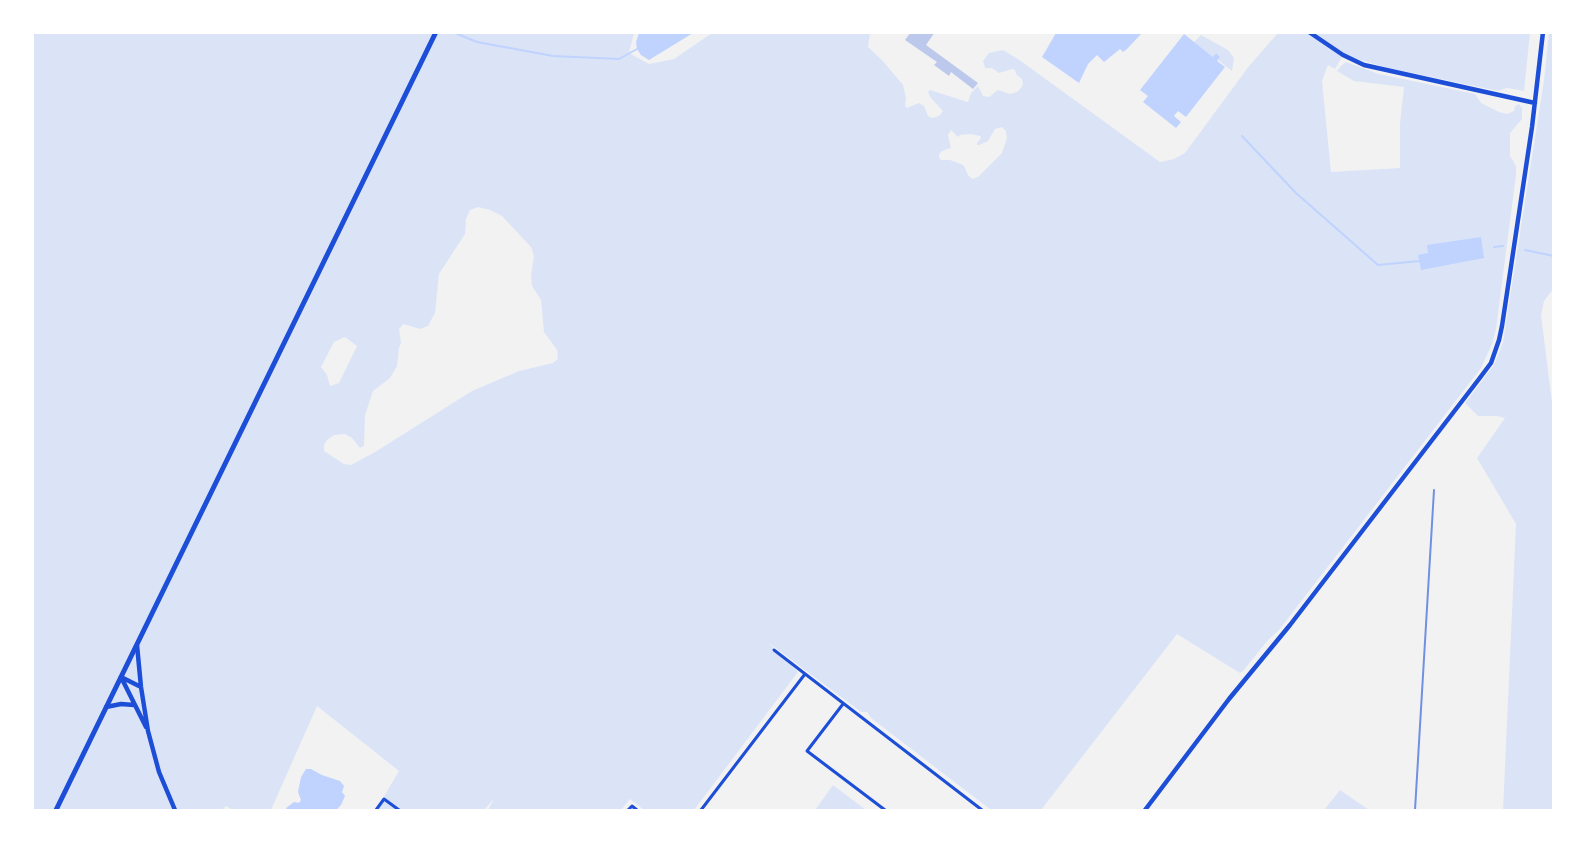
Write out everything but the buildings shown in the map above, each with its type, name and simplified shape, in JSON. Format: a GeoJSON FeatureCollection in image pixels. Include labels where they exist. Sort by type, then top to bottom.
{"type":"FeatureCollection","features":[{"type":"Feature","properties":{"kind":"main road"},"geometry":{"type":"LineString","coordinates":[[56,810],[436,32]]}},
{"type":"Feature","properties":{"kind":"street"},"geometry":{"type":"LineString","coordinates":[[1309,32],[1343,55],[1364,65],[1535,103]]}},
{"type":"Feature","properties":{"kind":"street"},"geometry":{"type":"LineString","coordinates":[[1145,810],[1480,380],[1490,363],[1502,326],[1535,103],[1543,32]]}},
{"type":"Feature","properties":{"kind":"street"},"geometry":{"type":"LineString","coordinates":[[137,643],[148,731],[159,772],[175,810]]}},
{"type":"Feature","properties":{"kind":"street"},"geometry":{"type":"LineString","coordinates":[[774,650],[982,810]]}},
{"type":"Feature","properties":{"kind":"street"},"geometry":{"type":"LineString","coordinates":[[701,810],[805,674]]}},
{"type":"Feature","properties":{"kind":"street"},"geometry":{"type":"LineString","coordinates":[[121,676],[141,687]]}},
{"type":"Feature","properties":{"kind":"street"},"geometry":{"type":"LineString","coordinates":[[121,676],[148,731]]}},
{"type":"Feature","properties":{"kind":"street"},"geometry":{"type":"LineString","coordinates":[[106,707],[122,704],[134,705]]}},
{"type":"Feature","properties":{"kind":"street"},"geometry":{"type":"LineString","coordinates":[[843,704],[807,751],[885,810]]}},
{"type":"Feature","properties":{"kind":"street"},"geometry":{"type":"LineString","coordinates":[[376,810],[384,799],[399,810]]}},
{"type":"Feature","properties":{"kind":"street"},"geometry":{"type":"LineString","coordinates":[[628,810],[632,806],[637,810]]}},
{"type":"Feature","properties":{"kind":"shaded area"},"geometry":{"type":"Polygon","coordinates":[[[32,33],[634,33],[629,53],[649,64],[674,59],[712,33],[870,33],[868,47],[903,85],[906,98],[905,106],[907,108],[919,103],[924,106],[928,116],[932,118],[939,116],[943,111],[931,98],[928,92],[930,90],[968,102],[971,93],[978,86],[983,96],[989,97],[998,90],[1010,94],[1017,92],[1023,84],[1022,79],[1016,74],[1015,70],[1012,69],[999,73],[992,68],[985,68],[983,61],[989,53],[1003,50],[1160,162],[1174,159],[1185,153],[1249,66],[1278,33],[1530,33],[1524,91],[1507,88],[1498,91],[1388,68],[1343,55],[1335,69],[1328,65],[1322,81],[1331,172],[1400,168],[1400,123],[1404,87],[1354,81],[1337,71],[1346,62],[1379,74],[1475,94],[1481,103],[1499,112],[1507,114],[1514,111],[1515,106],[1519,104],[1522,108],[1522,119],[1510,133],[1510,156],[1516,166],[1516,175],[1496,329],[1492,344],[1481,368],[1279,630],[1268,640],[1243,671],[1240,673],[1177,634],[1041,810],[991,810],[871,718],[867,712],[861,712],[769,643],[798,672],[694,810],[644,810],[630,799],[621,810],[488,810],[494,799],[484,810],[376,810],[399,771],[317,706],[271,810],[233,810],[226,806],[222,810],[33,810],[32,33]],[[1002,127],[995,129],[988,141],[979,145],[977,143],[981,138],[980,136],[971,134],[958,137],[951,130],[948,135],[951,148],[942,151],[939,157],[941,160],[950,160],[964,166],[972,179],[978,177],[1002,153],[1007,138],[1006,131],[1002,127]],[[478,207],[470,210],[466,219],[465,234],[439,274],[435,313],[428,326],[420,329],[403,324],[399,329],[401,343],[397,366],[390,378],[373,391],[365,415],[364,446],[360,448],[352,438],[345,434],[334,435],[324,445],[324,451],[344,464],[351,465],[375,452],[472,391],[519,371],[553,363],[558,359],[557,350],[544,332],[541,300],[532,286],[531,275],[534,256],[531,247],[502,216],[478,207]],[[345,337],[334,342],[321,367],[327,375],[330,386],[339,383],[357,346],[345,337]]]}},
{"type":"Feature","properties":{"kind":"shaded area"},"geometry":{"type":"Polygon","coordinates":[[[1549,33],[1554,33],[1554,288],[1544,301],[1541,315],[1554,418],[1553,810],[1503,810],[1516,524],[1477,458],[1505,418],[1478,416],[1465,403],[1494,365],[1503,342],[1544,80],[1549,33]]]}},
{"type":"Feature","properties":{"kind":"shaded area"},"geometry":{"type":"Polygon","coordinates":[[[1201,35],[1228,50],[1234,58],[1232,71],[1218,60],[1220,57],[1216,53],[1213,57],[1194,42],[1201,35]]]}},
{"type":"Feature","properties":{"kind":"shaded area"},"geometry":{"type":"Polygon","coordinates":[[[833,785],[866,810],[815,810],[833,785]]]}},
{"type":"Feature","properties":{"kind":"shaded area"},"geometry":{"type":"Polygon","coordinates":[[[1340,790],[1369,810],[1324,810],[1340,790]]]}},
{"type":"Feature","properties":{"kind":"water"},"geometry":{"type":"Polygon","coordinates":[[[639,32],[693,33],[649,60],[641,55],[637,49],[636,42],[639,32]]]}},
{"type":"Feature","properties":{"kind":"water"},"geometry":{"type":"Polygon","coordinates":[[[1056,33],[1142,33],[1127,49],[1123,52],[1120,49],[1104,62],[1097,55],[1088,64],[1079,83],[1042,57],[1056,33]]]}},
{"type":"Feature","properties":{"kind":"water"},"geometry":{"type":"Polygon","coordinates":[[[1184,34],[1213,57],[1216,53],[1220,57],[1217,61],[1225,67],[1186,117],[1178,111],[1174,116],[1181,122],[1176,128],[1143,102],[1148,96],[1140,90],[1184,34]]]}},
{"type":"Feature","properties":{"kind":"water"},"geometry":{"type":"Polygon","coordinates":[[[1481,237],[1484,258],[1421,270],[1418,255],[1428,253],[1427,245],[1481,237]]]}},
{"type":"Feature","properties":{"kind":"water"},"geometry":{"type":"Polygon","coordinates":[[[306,769],[311,769],[340,781],[344,786],[342,792],[345,796],[341,805],[336,810],[287,810],[286,808],[294,802],[299,803],[301,800],[298,792],[301,777],[306,769]]]}},
{"type":"Feature","properties":{"kind":"waterway"},"geometry":{"type":"LineString","coordinates":[[455,33],[477,42],[553,56],[619,59],[637,49]]}},
{"type":"Feature","properties":{"kind":"waterway"},"geometry":{"type":"LineString","coordinates":[[1242,136],[1296,193],[1378,265],[1420,261]]}},
{"type":"Feature","properties":{"kind":"waterway"},"geometry":{"type":"LineString","coordinates":[[1494,247],[1503,246]]}},
{"type":"Feature","properties":{"kind":"waterway"},"geometry":{"type":"LineString","coordinates":[[1525,250],[1554,256]]}},
{"type":"Feature","properties":{"kind":"railway"},"geometry":{"type":"LineString","coordinates":[[1415,810],[1434,490]]}}]}
